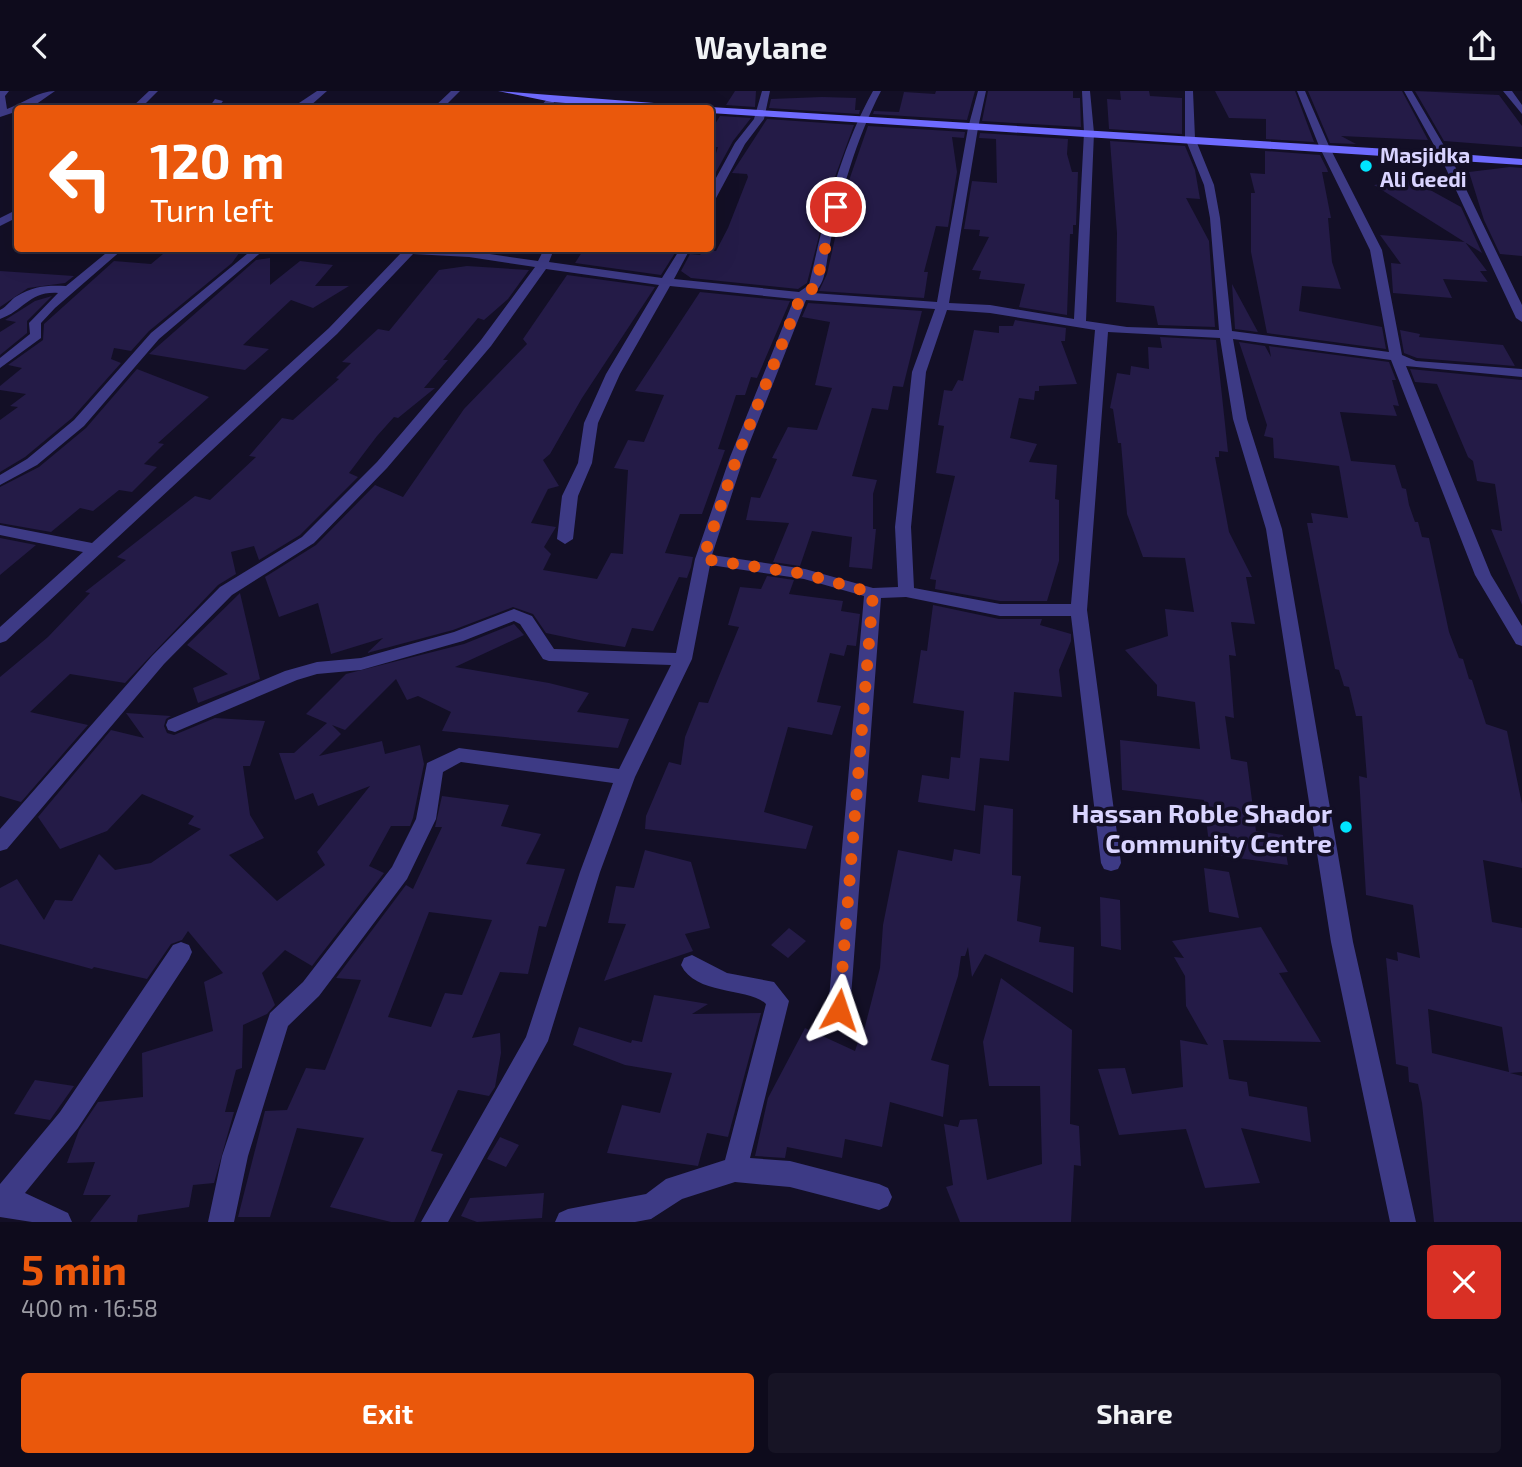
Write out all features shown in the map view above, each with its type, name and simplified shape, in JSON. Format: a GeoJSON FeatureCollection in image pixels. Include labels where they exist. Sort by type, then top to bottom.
{"type":"FeatureCollection","features":[{"type":"Feature","properties":{"kind":"street"},"geometry":{"type":"LineString","coordinates":[[0,113],[4,106],[0,96],[5,91]]}},
{"type":"Feature","properties":{"kind":"street"},"geometry":{"type":"LineString","coordinates":[[26,105],[51,91]]}},
{"type":"Feature","properties":{"kind":"street"},"geometry":{"type":"LineString","coordinates":[[138,105],[153,91]]}},
{"type":"Feature","properties":{"kind":"street"},"geometry":{"type":"LineString","coordinates":[[304,105],[310,98],[323,91]]}},
{"type":"Feature","properties":{"kind":"street"},"geometry":{"type":"LineString","coordinates":[[440,105],[456,91]]}},
{"type":"Feature","properties":{"kind":"street"},"geometry":{"type":"LineString","coordinates":[[502,91],[552,99],[634,105]]}},
{"type":"Feature","properties":{"kind":"street"},"geometry":{"type":"LineString","coordinates":[[714,192],[740,143],[759,119],[766,91]]}},
{"type":"Feature","properties":{"kind":"street"},"geometry":{"type":"LineString","coordinates":[[434,1222],[537,1041],[590,872],[625,776],[683,659],[703,559],[737,457],[801,296],[815,287],[827,230],[860,122],[877,91]]}},
{"type":"Feature","properties":{"kind":"street"},"geometry":{"type":"LineString","coordinates":[[905,592],[902,527],[919,372],[943,305],[973,128],[982,91]]}},
{"type":"Feature","properties":{"kind":"street"},"geometry":{"type":"LineString","coordinates":[[1080,321],[1089,133],[1086,91]]}},
{"type":"Feature","properties":{"kind":"street"},"geometry":{"type":"LineString","coordinates":[[1189,91],[1190,138],[1209,185],[1226,334],[1240,419],[1274,529],[1342,943],[1403,1222]]}},
{"type":"Feature","properties":{"kind":"street"},"geometry":{"type":"LineString","coordinates":[[1301,91],[1324,146],[1376,250],[1396,356],[1483,575],[1522,640]]}},
{"type":"Feature","properties":{"kind":"street"},"geometry":{"type":"LineString","coordinates":[[1408,91],[1445,156],[1522,319]]}},
{"type":"Feature","properties":{"kind":"street"},"geometry":{"type":"LineString","coordinates":[[1507,91],[1522,111]]}},
{"type":"Feature","properties":{"kind":"street"},"geometry":{"type":"LineString","coordinates":[[546,105],[552,99]]}},
{"type":"Feature","properties":{"kind":"street"},"geometry":{"type":"LineString","coordinates":[[714,110],[860,122],[1324,146],[1522,162]]}},
{"type":"Feature","properties":{"kind":"street"},"geometry":{"type":"LineString","coordinates":[[0,223],[12,216]]}},
{"type":"Feature","properties":{"kind":"street"},"geometry":{"type":"LineString","coordinates":[[0,364],[37,335],[35,323],[51,305],[114,252]]}},
{"type":"Feature","properties":{"kind":"street"},"geometry":{"type":"LineString","coordinates":[[0,481],[32,462],[79,423],[155,336],[255,252]]}},
{"type":"Feature","properties":{"kind":"street"},"geometry":{"type":"LineString","coordinates":[[0,637],[333,331],[407,252]]}},
{"type":"Feature","properties":{"kind":"street"},"geometry":{"type":"LineString","coordinates":[[436,252],[801,296],[943,305],[1080,321],[1127,331],[1226,334],[1396,356],[1414,365],[1522,373]]}},
{"type":"Feature","properties":{"kind":"street"},"geometry":{"type":"LineString","coordinates":[[0,843],[158,660],[226,591],[308,541],[382,465],[486,343],[537,275],[547,252]]}},
{"type":"Feature","properties":{"kind":"street"},"geometry":{"type":"LineString","coordinates":[[565,539],[570,496],[584,463],[591,423],[613,374],[683,252]]}},
{"type":"Feature","properties":{"kind":"street"},"geometry":{"type":"LineString","coordinates":[[0,315],[16,306],[18,300],[43,288],[71,290]]}},
{"type":"Feature","properties":{"kind":"street"},"geometry":{"type":"LineString","coordinates":[[1102,327],[1079,610],[1111,863]]}},
{"type":"Feature","properties":{"kind":"street"},"geometry":{"type":"LineString","coordinates":[[0,530],[95,548]]}},
{"type":"Feature","properties":{"kind":"street"},"geometry":{"type":"LineString","coordinates":[[703,559],[805,574],[873,593],[905,592],[1000,610],[1079,610]]}},
{"type":"Feature","properties":{"kind":"street"},"geometry":{"type":"LineString","coordinates":[[839,1010],[873,593]]}},
{"type":"Feature","properties":{"kind":"street"},"geometry":{"type":"LineString","coordinates":[[175,725],[291,675],[317,668],[361,664],[457,637],[514,615],[526,620],[549,655],[683,659]]}},
{"type":"Feature","properties":{"kind":"street"},"geometry":{"type":"LineString","coordinates":[[221,1222],[235,1156],[278,1020],[312,989],[400,873],[426,819],[434,768],[459,755],[625,776]]}},
{"type":"Feature","properties":{"kind":"street"},"geometry":{"type":"LineString","coordinates":[[0,1202],[69,1120],[181,952]]}},
{"type":"Feature","properties":{"kind":"street"},"geometry":{"type":"LineString","coordinates":[[692,965],[723,982],[766,989],[778,1001],[735,1169]]}},
{"type":"Feature","properties":{"kind":"street"},"geometry":{"type":"LineString","coordinates":[[568,1222],[651,1206],[676,1188],[735,1169],[790,1174],[879,1197]]}},
{"type":"Feature","properties":{"kind":"street"},"geometry":{"type":"LineString","coordinates":[[0,1202],[29,1207],[59,1222]]}},
{"type":"Feature","properties":{"kind":"building"},"geometry":{"type":"Polygon","coordinates":[[[735,91],[756,91],[755,107],[726,105],[735,91]]]}},
{"type":"Feature","properties":{"kind":"building"},"geometry":{"type":"Polygon","coordinates":[[[936,91],[975,91],[967,120],[873,114],[874,111],[899,112],[904,92],[935,94],[936,91]]]}},
{"type":"Feature","properties":{"kind":"building"},"geometry":{"type":"Polygon","coordinates":[[[988,91],[1073,91],[1073,98],[1080,98],[1081,127],[982,121],[988,91]]]}},
{"type":"Feature","properties":{"kind":"building"},"geometry":{"type":"Polygon","coordinates":[[[1120,91],[1149,91],[1150,96],[1182,98],[1182,134],[1109,129],[1107,99],[1121,100],[1120,91]]]}},
{"type":"Feature","properties":{"kind":"building"},"geometry":{"type":"Polygon","coordinates":[[[1215,91],[1295,91],[1314,142],[1266,139],[1266,119],[1229,118],[1215,91]]]}},
{"type":"Feature","properties":{"kind":"building"},"geometry":{"type":"Polygon","coordinates":[[[1308,91],[1402,91],[1428,140],[1341,136],[1356,144],[1330,143],[1308,91]]]}},
{"type":"Feature","properties":{"kind":"building"},"geometry":{"type":"Polygon","coordinates":[[[1415,91],[1499,95],[1522,126],[1522,147],[1444,141],[1415,91]]]}},
{"type":"Feature","properties":{"kind":"building"},"geometry":{"type":"Polygon","coordinates":[[[856,98],[855,110],[860,110],[859,114],[769,108],[771,99],[856,98]]]}},
{"type":"Feature","properties":{"kind":"building"},"geometry":{"type":"Polygon","coordinates":[[[720,116],[751,118],[733,141],[716,172],[714,160],[718,147],[714,147],[714,126],[720,116]]]}},
{"type":"Feature","properties":{"kind":"building"},"geometry":{"type":"Polygon","coordinates":[[[767,119],[854,125],[832,185],[807,283],[798,289],[691,278],[681,271],[690,254],[700,255],[702,252],[716,251],[728,228],[748,177],[747,174],[732,173],[767,119]]]}},
{"type":"Feature","properties":{"kind":"building"},"geometry":{"type":"Polygon","coordinates":[[[868,126],[965,132],[964,138],[952,137],[957,172],[948,227],[936,226],[924,272],[928,272],[924,298],[819,291],[827,274],[846,189],[868,126]]]}},
{"type":"Feature","properties":{"kind":"building"},"geometry":{"type":"Polygon","coordinates":[[[980,133],[1068,139],[1067,154],[1072,172],[1078,172],[1076,225],[1073,225],[1073,234],[1070,234],[1067,315],[1019,307],[1025,284],[979,279],[981,271],[972,270],[989,237],[979,236],[980,230],[964,229],[972,181],[997,183],[996,139],[979,138],[980,133]]]}},
{"type":"Feature","properties":{"kind":"building"},"geometry":{"type":"Polygon","coordinates":[[[1110,141],[1185,146],[1195,170],[1200,199],[1186,198],[1209,241],[1215,327],[1158,325],[1154,306],[1116,302],[1117,233],[1110,141]]]}},
{"type":"Feature","properties":{"kind":"building"},"geometry":{"type":"Polygon","coordinates":[[[1265,151],[1320,155],[1328,172],[1322,172],[1331,218],[1328,218],[1332,262],[1341,289],[1302,286],[1299,311],[1382,327],[1386,349],[1267,333],[1251,252],[1251,193],[1255,193],[1250,173],[1265,174],[1265,151]]]}},
{"type":"Feature","properties":{"kind":"building"},"geometry":{"type":"Polygon","coordinates":[[[1522,168],[1522,256],[1500,254],[1484,220],[1469,172],[1522,168]]]}},
{"type":"Feature","properties":{"kind":"building"},"geometry":{"type":"Polygon","coordinates":[[[1412,180],[1461,207],[1482,253],[1374,185],[1412,180]]]}},
{"type":"Feature","properties":{"kind":"building"},"geometry":{"type":"Polygon","coordinates":[[[1380,235],[1465,242],[1487,271],[1480,271],[1488,282],[1443,279],[1452,298],[1393,293],[1391,263],[1401,264],[1380,235]]]}},
{"type":"Feature","properties":{"kind":"building"},"geometry":{"type":"Polygon","coordinates":[[[165,252],[240,252],[232,263],[149,331],[131,351],[114,348],[111,359],[121,363],[72,418],[25,457],[0,472],[0,420],[18,407],[10,406],[26,394],[0,390],[0,386],[22,368],[8,365],[43,340],[44,324],[114,261],[151,264],[165,252]]]}},
{"type":"Feature","properties":{"kind":"building"},"geometry":{"type":"Polygon","coordinates":[[[582,252],[675,253],[661,275],[575,263],[582,252]]]}},
{"type":"Feature","properties":{"kind":"building"},"geometry":{"type":"Polygon","coordinates":[[[270,258],[270,285],[300,261],[333,265],[315,286],[349,286],[313,308],[291,300],[243,345],[269,349],[245,370],[149,354],[256,260],[270,258]]]}},
{"type":"Feature","properties":{"kind":"building"},"geometry":{"type":"Polygon","coordinates":[[[467,266],[529,270],[508,299],[484,320],[478,318],[424,388],[435,388],[398,418],[394,417],[349,473],[358,477],[300,535],[259,560],[254,546],[231,552],[236,574],[218,585],[125,683],[70,674],[30,712],[88,725],[21,802],[0,796],[0,677],[48,637],[90,593],[85,592],[126,560],[117,557],[195,496],[210,500],[256,457],[249,456],[282,418],[293,420],[339,379],[336,378],[351,363],[342,362],[378,329],[389,331],[439,270],[467,266]]]}},
{"type":"Feature","properties":{"kind":"building"},"geometry":{"type":"Polygon","coordinates":[[[0,271],[74,276],[65,283],[28,288],[0,307],[0,271]]]}},
{"type":"Feature","properties":{"kind":"building"},"geometry":{"type":"Polygon","coordinates":[[[567,275],[655,287],[582,398],[550,454],[543,460],[559,486],[548,489],[531,523],[556,527],[544,547],[551,554],[543,570],[597,579],[611,553],[623,554],[628,470],[614,468],[628,440],[644,442],[664,395],[635,391],[700,292],[790,301],[757,378],[751,377],[745,395],[736,395],[718,449],[725,450],[702,514],[680,514],[665,553],[693,557],[691,567],[687,578],[679,577],[653,631],[632,628],[625,647],[584,641],[546,633],[533,614],[513,607],[453,630],[367,653],[383,638],[331,654],[318,603],[279,617],[265,577],[316,545],[375,485],[403,497],[464,409],[527,344],[523,339],[567,275]]]}},
{"type":"Feature","properties":{"kind":"building"},"geometry":{"type":"Polygon","coordinates":[[[1232,284],[1258,332],[1235,329],[1232,284]]]}},
{"type":"Feature","properties":{"kind":"building"},"geometry":{"type":"Polygon","coordinates":[[[52,296],[27,321],[27,333],[0,355],[0,332],[16,322],[5,320],[35,301],[52,296]]]}},
{"type":"Feature","properties":{"kind":"building"},"geometry":{"type":"Polygon","coordinates":[[[808,303],[922,311],[903,387],[893,386],[888,410],[872,408],[852,476],[877,480],[873,494],[873,529],[876,529],[872,569],[849,567],[852,537],[812,531],[800,566],[773,562],[789,523],[746,520],[751,497],[760,498],[777,459],[772,458],[788,427],[817,430],[832,388],[815,385],[830,322],[802,317],[808,303]]]}},
{"type":"Feature","properties":{"kind":"building"},"geometry":{"type":"Polygon","coordinates":[[[1015,320],[1066,328],[1065,341],[1061,341],[1077,384],[1039,386],[1034,400],[1019,398],[1010,438],[1037,444],[1029,462],[1057,465],[1055,499],[1059,500],[1059,561],[1047,601],[1000,601],[935,589],[936,580],[930,579],[955,476],[936,473],[944,426],[938,425],[944,390],[952,391],[958,380],[963,381],[974,330],[999,333],[999,326],[1013,326],[1015,320]]]}},
{"type":"Feature","properties":{"kind":"building"},"geometry":{"type":"Polygon","coordinates":[[[1400,330],[1420,334],[1419,337],[1503,345],[1515,366],[1417,358],[1404,353],[1400,330]]]}},
{"type":"Feature","properties":{"kind":"building"},"geometry":{"type":"Polygon","coordinates":[[[1160,337],[1216,340],[1228,452],[1219,451],[1219,457],[1215,457],[1229,532],[1252,577],[1246,577],[1255,624],[1231,622],[1236,656],[1229,655],[1234,718],[1225,716],[1231,759],[1247,762],[1256,831],[1283,835],[1288,865],[1210,854],[1204,800],[1122,790],[1120,740],[1200,749],[1195,702],[1157,696],[1157,685],[1125,650],[1168,636],[1165,609],[1194,612],[1185,558],[1143,557],[1127,514],[1121,443],[1118,443],[1113,409],[1110,408],[1117,373],[1130,375],[1131,366],[1149,369],[1148,347],[1162,348],[1160,337]]]}},
{"type":"Feature","properties":{"kind":"building"},"geometry":{"type":"Polygon","coordinates":[[[1239,342],[1265,346],[1271,357],[1269,346],[1389,362],[1396,380],[1392,380],[1399,406],[1393,405],[1397,416],[1340,412],[1351,461],[1395,465],[1402,488],[1406,489],[1415,522],[1418,522],[1422,537],[1429,538],[1449,632],[1459,658],[1463,659],[1469,679],[1472,680],[1486,724],[1507,731],[1522,804],[1522,868],[1483,860],[1492,922],[1522,928],[1522,1072],[1510,1073],[1522,1076],[1522,1222],[1434,1222],[1422,1103],[1418,1084],[1409,1082],[1408,1067],[1396,1064],[1386,958],[1398,961],[1397,952],[1420,958],[1413,905],[1366,895],[1359,776],[1367,778],[1362,716],[1356,716],[1349,687],[1344,686],[1339,670],[1335,669],[1307,523],[1313,523],[1311,513],[1348,518],[1339,466],[1274,458],[1273,438],[1264,436],[1267,425],[1239,342]],[[1428,1009],[1432,1053],[1509,1072],[1502,1027],[1428,1009]]]}},
{"type":"Feature","properties":{"kind":"building"},"geometry":{"type":"Polygon","coordinates":[[[137,369],[209,397],[158,443],[164,444],[144,464],[157,467],[132,492],[119,490],[93,511],[80,508],[51,532],[0,523],[0,487],[39,467],[86,428],[137,369]]]}},
{"type":"Feature","properties":{"kind":"building"},"geometry":{"type":"Polygon","coordinates":[[[1410,369],[1522,380],[1522,605],[1491,529],[1502,531],[1495,484],[1477,481],[1473,461],[1468,457],[1437,384],[1415,382],[1410,369]]]}},
{"type":"Feature","properties":{"kind":"building"},"geometry":{"type":"Polygon","coordinates":[[[0,538],[36,545],[0,575],[0,538]]]}},
{"type":"Feature","properties":{"kind":"building"},"geometry":{"type":"Polygon","coordinates":[[[767,576],[794,580],[789,594],[843,601],[841,611],[860,614],[856,646],[847,645],[844,656],[830,653],[817,702],[841,706],[832,735],[788,727],[764,812],[813,826],[806,849],[645,829],[646,816],[669,762],[681,765],[685,737],[699,702],[708,703],[739,627],[728,625],[740,587],[761,589],[767,576]]]}},
{"type":"Feature","properties":{"kind":"building"},"geometry":{"type":"Polygon","coordinates":[[[240,593],[260,679],[198,703],[193,688],[228,674],[187,645],[240,593]]]}},
{"type":"Feature","properties":{"kind":"building"},"geometry":{"type":"Polygon","coordinates":[[[933,605],[999,619],[1042,619],[1040,625],[1071,634],[1071,641],[1059,670],[1062,697],[1014,692],[1009,761],[980,758],[975,811],[918,802],[922,775],[949,779],[951,757],[960,758],[964,711],[913,703],[921,650],[927,651],[933,605]]]}},
{"type":"Feature","properties":{"kind":"building"},"geometry":{"type":"Polygon","coordinates":[[[514,624],[524,635],[455,667],[549,683],[589,693],[577,712],[629,719],[618,748],[442,731],[451,712],[418,696],[407,700],[396,679],[345,730],[332,725],[341,734],[319,756],[382,741],[385,754],[420,745],[424,764],[410,826],[391,826],[369,866],[384,873],[312,966],[285,950],[262,973],[275,1005],[267,1014],[243,1025],[242,1068],[236,1070],[225,1112],[234,1112],[214,1183],[193,1185],[189,1207],[138,1215],[137,1222],[90,1222],[111,1195],[83,1195],[95,1162],[67,1163],[79,1130],[98,1102],[143,1097],[142,1053],[213,1031],[204,982],[223,973],[188,931],[182,940],[171,944],[147,979],[94,967],[92,969],[0,944],[0,888],[17,879],[44,920],[55,900],[72,901],[99,854],[115,870],[151,863],[201,829],[188,824],[194,816],[142,794],[107,831],[60,849],[38,817],[111,730],[144,738],[126,713],[171,716],[166,719],[164,726],[167,733],[174,735],[215,718],[265,721],[250,766],[243,766],[250,815],[264,838],[229,855],[277,901],[325,865],[317,852],[370,786],[318,806],[313,793],[295,800],[279,753],[294,753],[327,723],[306,714],[346,674],[464,644],[514,624]]]}},
{"type":"Feature","properties":{"kind":"building"},"geometry":{"type":"Polygon","coordinates":[[[442,796],[509,805],[501,826],[541,834],[526,864],[565,869],[546,927],[539,926],[528,974],[500,972],[472,1038],[500,1033],[501,1053],[495,1087],[489,1096],[458,1090],[431,1151],[443,1154],[414,1222],[391,1222],[330,1207],[364,1138],[297,1128],[270,1217],[238,1217],[265,1111],[287,1110],[306,1068],[325,1070],[361,980],[336,978],[406,885],[413,889],[442,827],[435,827],[442,796]],[[429,912],[388,1017],[431,1027],[445,993],[462,995],[492,920],[429,912]]]}},
{"type":"Feature","properties":{"kind":"building"},"geometry":{"type":"Polygon","coordinates":[[[984,805],[1013,809],[1012,875],[1021,876],[1017,921],[1041,927],[1039,942],[1074,947],[1073,993],[985,954],[972,977],[968,947],[965,956],[961,956],[958,976],[931,1060],[949,1065],[943,1117],[890,1102],[882,1147],[845,1139],[842,1158],[787,1147],[785,1158],[755,1156],[768,1098],[805,1028],[855,1051],[858,1042],[861,1042],[880,968],[883,925],[898,850],[952,861],[954,849],[980,854],[984,805]]]}},
{"type":"Feature","properties":{"kind":"building"},"geometry":{"type":"Polygon","coordinates":[[[645,850],[691,862],[710,928],[685,934],[693,951],[604,981],[626,924],[608,923],[616,886],[634,888],[645,850]]]}},
{"type":"Feature","properties":{"kind":"building"},"geometry":{"type":"Polygon","coordinates":[[[1204,868],[1229,872],[1239,918],[1209,912],[1204,868]]]}},
{"type":"Feature","properties":{"kind":"building"},"geometry":{"type":"Polygon","coordinates":[[[1100,897],[1120,900],[1121,950],[1101,946],[1100,897]]]}},
{"type":"Feature","properties":{"kind":"building"},"geometry":{"type":"Polygon","coordinates":[[[1261,927],[1288,972],[1279,973],[1321,1042],[1223,1040],[1229,1079],[1247,1082],[1249,1096],[1307,1107],[1311,1142],[1241,1128],[1260,1183],[1205,1188],[1186,1129],[1119,1135],[1098,1069],[1125,1068],[1132,1094],[1183,1087],[1180,1040],[1208,1045],[1186,1006],[1185,976],[1174,957],[1184,958],[1172,941],[1261,927]]]}},
{"type":"Feature","properties":{"kind":"building"},"geometry":{"type":"Polygon","coordinates":[[[789,928],[806,941],[788,958],[771,945],[789,928]]]}},
{"type":"Feature","properties":{"kind":"building"},"geometry":{"type":"Polygon","coordinates":[[[1001,978],[1072,1030],[1070,1124],[1079,1126],[1081,1166],[1074,1165],[1071,1222],[960,1222],[946,1187],[953,1185],[944,1124],[958,1127],[960,1120],[977,1119],[987,1180],[1042,1164],[1040,1086],[989,1086],[983,1042],[1001,978]]]}},
{"type":"Feature","properties":{"kind":"building"},"geometry":{"type":"Polygon","coordinates":[[[654,995],[708,1004],[692,1014],[761,1013],[728,1137],[707,1133],[698,1166],[607,1153],[622,1105],[660,1113],[672,1073],[625,1065],[573,1045],[579,1027],[631,1043],[632,1040],[642,1042],[654,995]]]}},
{"type":"Feature","properties":{"kind":"building"},"geometry":{"type":"Polygon","coordinates":[[[35,1080],[74,1086],[50,1120],[14,1114],[35,1080]]]}},
{"type":"Feature","properties":{"kind":"building"},"geometry":{"type":"Polygon","coordinates":[[[500,1137],[519,1145],[506,1167],[487,1159],[500,1137]]]}},
{"type":"Feature","properties":{"kind":"building"},"geometry":{"type":"Polygon","coordinates":[[[544,1193],[542,1218],[477,1222],[461,1216],[470,1198],[544,1193]]]}},
{"type":"Feature","properties":{"kind":"place","name":"Masjidka Ali Geedi"},"geometry":{"type":"Point","coordinates":[1366,166]}},
{"type":"Feature","properties":{"kind":"place","name":"Hassan Roble Shador Community Centre"},"geometry":{"type":"Point","coordinates":[1346,827]}},
{"type":"Feature","properties":{"kind":"route"},"geometry":{"type":"LineString","coordinates":[[836,207],[827,230],[815,287],[801,296],[737,457],[703,559],[805,574],[873,593],[839,1010]]}}]}
